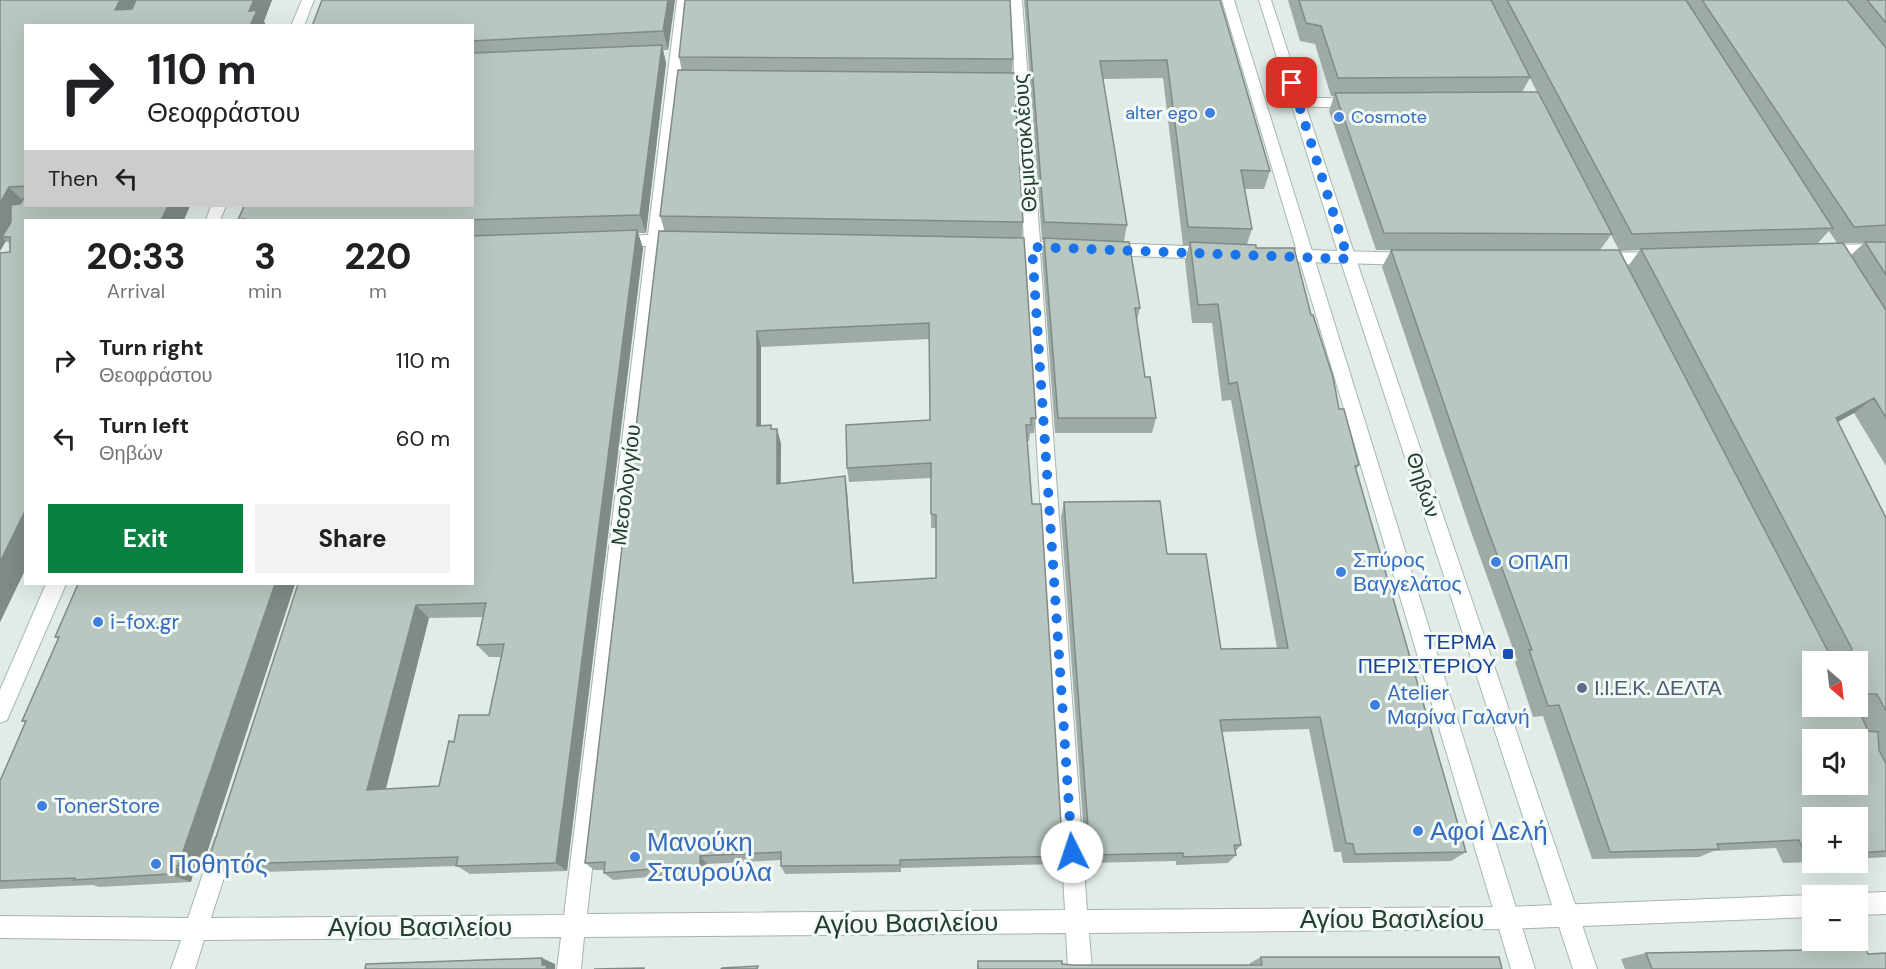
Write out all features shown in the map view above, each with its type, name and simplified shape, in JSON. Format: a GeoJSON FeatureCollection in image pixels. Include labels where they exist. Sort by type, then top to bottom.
{"type":"FeatureCollection","features":[{"type":"Feature","properties":{"kind":"street"},"geometry":{"type":"LineString","coordinates":[[298,24],[308,0]]}},
{"type":"Feature","properties":{"kind":"street","name":"Μεσολογγίου"},"geometry":{"type":"LineString","coordinates":[[569,969],[655,240],[679,82],[670,56],[683,0]]}},
{"type":"Feature","properties":{"kind":"street","name":"Θεμιστοκλέους"},"geometry":{"type":"LineString","coordinates":[[1016,0],[1016,85],[1032,247],[1080,969]]}},
{"type":"Feature","properties":{"kind":"street"},"geometry":{"type":"LineString","coordinates":[[1228,0],[1523,969]]}},
{"type":"Feature","properties":{"kind":"street","name":"Θηβών"},"geometry":{"type":"LineString","coordinates":[[1265,0],[1348,259],[1585,969]]}},
{"type":"Feature","properties":{"kind":"street"},"geometry":{"type":"LineString","coordinates":[[1299,103],[1369,103]]}},
{"type":"Feature","properties":{"kind":"street"},"geometry":{"type":"LineString","coordinates":[[1601,238],[1614,265]]}},
{"type":"Feature","properties":{"kind":"street"},"geometry":{"type":"LineString","coordinates":[[598,242],[702,241]]}},
{"type":"Feature","properties":{"kind":"street"},"geometry":{"type":"LineString","coordinates":[[985,246],[1228,254]]}},
{"type":"Feature","properties":{"kind":"street"},"geometry":{"type":"LineString","coordinates":[[1826,246],[1841,270]]}},
{"type":"Feature","properties":{"kind":"street"},"geometry":{"type":"LineString","coordinates":[[1806,252],[1826,246],[1886,250]]}},
{"type":"Feature","properties":{"kind":"street"},"geometry":{"type":"LineString","coordinates":[[1251,254],[1348,259],[1420,259]]}},
{"type":"Feature","properties":{"kind":"street"},"geometry":{"type":"LineString","coordinates":[[1588,259],[1614,265],[1669,257]]}},
{"type":"Feature","properties":{"kind":"street"},"geometry":{"type":"LineString","coordinates":[[0,713],[56,585]]}},
{"type":"Feature","properties":{"kind":"street"},"geometry":{"type":"LineString","coordinates":[[183,969],[228,829]]}},
{"type":"Feature","properties":{"kind":"street"},"geometry":{"type":"LineString","coordinates":[[1868,904],[1886,903]]}},
{"type":"Feature","properties":{"kind":"street","name":"Αγίου Βασιλείου"},"geometry":{"type":"LineString","coordinates":[[0,927],[197,929],[1507,918],[1802,906]]}},
{"type":"Feature","properties":{"kind":"building"},"geometry":{"type":"Polygon","coordinates":[[[0,0],[120,0],[115,10],[132,9],[136,0],[254,0],[249,11],[257,10],[251,24],[24,24],[24,186],[9,187],[0,203],[0,0]]]}},
{"type":"Feature","properties":{"kind":"building"},"geometry":{"type":"Polygon","coordinates":[[[322,0],[668,0],[663,31],[474,41],[474,24],[313,24],[322,0]]]}},
{"type":"Feature","properties":{"kind":"building"},"geometry":{"type":"Polygon","coordinates":[[[685,0],[1010,0],[1013,59],[679,57],[685,0]]]}},
{"type":"Feature","properties":{"kind":"building"},"geometry":{"type":"Polygon","coordinates":[[[1027,0],[1220,0],[1270,171],[1241,170],[1252,229],[1188,227],[1167,60],[1100,61],[1127,225],[1044,222],[1027,0]]]}},
{"type":"Feature","properties":{"kind":"building"},"geometry":{"type":"Polygon","coordinates":[[[1299,0],[1491,0],[1530,77],[1338,78],[1321,26],[1306,23],[1299,0]]]}},
{"type":"Feature","properties":{"kind":"building"},"geometry":{"type":"Polygon","coordinates":[[[1507,0],[1686,0],[1833,228],[1632,234],[1507,0]]]}},
{"type":"Feature","properties":{"kind":"building"},"geometry":{"type":"Polygon","coordinates":[[[1702,0],[1847,0],[1886,48],[1886,225],[1854,227],[1702,0]]]}},
{"type":"Feature","properties":{"kind":"building"},"geometry":{"type":"Polygon","coordinates":[[[1867,0],[1886,0],[1886,23],[1867,0]]]}},
{"type":"Feature","properties":{"kind":"building"},"geometry":{"type":"Polygon","coordinates":[[[662,45],[640,215],[474,220],[238,219],[244,207],[474,207],[474,53],[662,45]]]}},
{"type":"Feature","properties":{"kind":"building"},"geometry":{"type":"Polygon","coordinates":[[[678,70],[1014,73],[1023,222],[660,216],[678,70]]]}},
{"type":"Feature","properties":{"kind":"building"},"geometry":{"type":"Polygon","coordinates":[[[1538,92],[1612,234],[1384,233],[1335,93],[1538,92]]]}},
{"type":"Feature","properties":{"kind":"building"},"geometry":{"type":"Polygon","coordinates":[[[24,198],[24,207],[168,207],[162,219],[24,219],[24,513],[0,562],[0,253],[10,252],[10,237],[2,237],[11,222],[11,205],[20,204],[24,198]]]}},
{"type":"Feature","properties":{"kind":"building"},"geometry":{"type":"Polygon","coordinates":[[[637,230],[556,863],[456,866],[458,857],[207,865],[298,585],[474,585],[474,236],[637,230]],[[486,603],[416,605],[367,790],[439,786],[449,741],[454,742],[459,715],[489,715],[504,644],[477,645],[486,603]]]}},
{"type":"Feature","properties":{"kind":"building"},"geometry":{"type":"Polygon","coordinates":[[[659,231],[1024,238],[1036,418],[1031,418],[1031,425],[1026,425],[1032,504],[1041,504],[1063,856],[900,860],[900,865],[781,866],[781,852],[700,856],[700,865],[604,873],[605,862],[585,863],[659,231]],[[929,323],[757,331],[757,426],[771,425],[771,429],[777,429],[777,484],[845,476],[853,583],[936,578],[936,515],[931,514],[931,463],[847,468],[846,425],[930,420],[929,323]]]}},
{"type":"Feature","properties":{"kind":"building"},"geometry":{"type":"Polygon","coordinates":[[[1044,238],[1129,242],[1140,308],[1135,308],[1145,377],[1150,377],[1156,418],[1058,418],[1044,238]]]}},
{"type":"Feature","properties":{"kind":"building"},"geometry":{"type":"Polygon","coordinates":[[[1190,242],[1256,245],[1256,248],[1294,248],[1311,315],[1313,315],[1333,377],[1339,409],[1344,409],[1359,465],[1355,466],[1466,852],[1355,854],[1353,844],[1346,843],[1320,717],[1220,720],[1241,845],[1234,845],[1236,855],[1183,857],[1183,853],[1090,855],[1064,502],[1160,501],[1167,554],[1206,554],[1221,649],[1288,648],[1237,382],[1229,384],[1218,304],[1198,305],[1190,242]]]}},
{"type":"Feature","properties":{"kind":"building"},"geometry":{"type":"Polygon","coordinates":[[[1865,242],[1886,242],[1886,275],[1865,242]]]}},
{"type":"Feature","properties":{"kind":"building"},"geometry":{"type":"Polygon","coordinates":[[[1843,243],[1886,310],[1886,418],[1874,398],[1836,418],[1886,518],[1886,711],[1877,694],[1868,694],[1868,651],[1851,651],[1852,649],[1641,249],[1843,243]]]}},
{"type":"Feature","properties":{"kind":"building"},"geometry":{"type":"Polygon","coordinates":[[[1391,250],[1619,250],[1828,651],[1802,651],[1802,717],[1862,717],[1867,729],[1802,729],[1802,795],[1868,795],[1868,731],[1878,732],[1879,750],[1886,764],[1886,851],[1868,852],[1868,807],[1802,807],[1802,846],[1799,840],[1717,844],[1719,849],[1610,852],[1559,705],[1548,706],[1529,650],[1532,650],[1482,514],[1391,250]]]}},
{"type":"Feature","properties":{"kind":"building"},"geometry":{"type":"Polygon","coordinates":[[[78,585],[275,585],[178,866],[172,866],[169,874],[74,880],[75,878],[0,881],[0,781],[26,721],[22,721],[59,637],[55,637],[78,585]]]}},
{"type":"Feature","properties":{"kind":"building"},"geometry":{"type":"Polygon","coordinates":[[[1867,951],[1868,954],[1886,953],[1886,969],[1652,969],[1646,953],[1867,951]]]}},
{"type":"Feature","properties":{"kind":"building"},"geometry":{"type":"Polygon","coordinates":[[[1261,957],[1499,957],[1502,969],[978,969],[978,961],[1062,961],[1062,964],[1072,965],[1262,965],[1261,957]]]}},
{"type":"Feature","properties":{"kind":"building"},"geometry":{"type":"Polygon","coordinates":[[[542,958],[542,965],[547,965],[546,969],[365,969],[366,964],[542,958]]]}},
{"type":"Feature","properties":{"kind":"building"},"geometry":{"type":"Polygon","coordinates":[[[758,966],[757,969],[721,969],[722,968],[758,966]]]}},
{"type":"Feature","properties":{"kind":"building"},"geometry":{"type":"Polygon","coordinates":[[[644,968],[644,969],[594,969],[644,968]]]}},
{"type":"Feature","properties":{"kind":"place","name":"alter ego"},"geometry":{"type":"Point","coordinates":[1210,113]}},
{"type":"Feature","properties":{"kind":"place","name":"Cosmote"},"geometry":{"type":"Point","coordinates":[1339,117]}},
{"type":"Feature","properties":{"kind":"place","name":"ΟΠΑΠ"},"geometry":{"type":"Point","coordinates":[1496,562]}},
{"type":"Feature","properties":{"kind":"place","name":"Σπύρος Βαγγελάτος"},"geometry":{"type":"Point","coordinates":[1341,572]}},
{"type":"Feature","properties":{"kind":"place","name":"i-fox.gr"},"geometry":{"type":"Point","coordinates":[98,622]}},
{"type":"Feature","properties":{"kind":"place","name":"ΤΕΡΜΑ ΠΕΡΙΣΤΕΡΙΟΥ"},"geometry":{"type":"Point","coordinates":[1508,654]}},
{"type":"Feature","properties":{"kind":"place","name":"Ι.Ι.Ε.Κ. ΔΕΛΤΑ"},"geometry":{"type":"Point","coordinates":[1582,688]}},
{"type":"Feature","properties":{"kind":"place","name":"Atelier Μαρίνα Γαλανή"},"geometry":{"type":"Point","coordinates":[1375,705]}},
{"type":"Feature","properties":{"kind":"place","name":"TonerStore"},"geometry":{"type":"Point","coordinates":[42,806]}},
{"type":"Feature","properties":{"kind":"place","name":"Αφοί Δελή"},"geometry":{"type":"Point","coordinates":[1418,831]}},
{"type":"Feature","properties":{"kind":"place","name":"Μανούκη Σταυρούλα"},"geometry":{"type":"Point","coordinates":[635,857]}},
{"type":"Feature","properties":{"kind":"place","name":"Ποθητός"},"geometry":{"type":"Point","coordinates":[156,864]}},
{"type":"Feature","properties":{"kind":"route"},"geometry":{"type":"LineString","coordinates":[[1072,852],[1032,247],[1348,259],[1292,83]]}}]}
